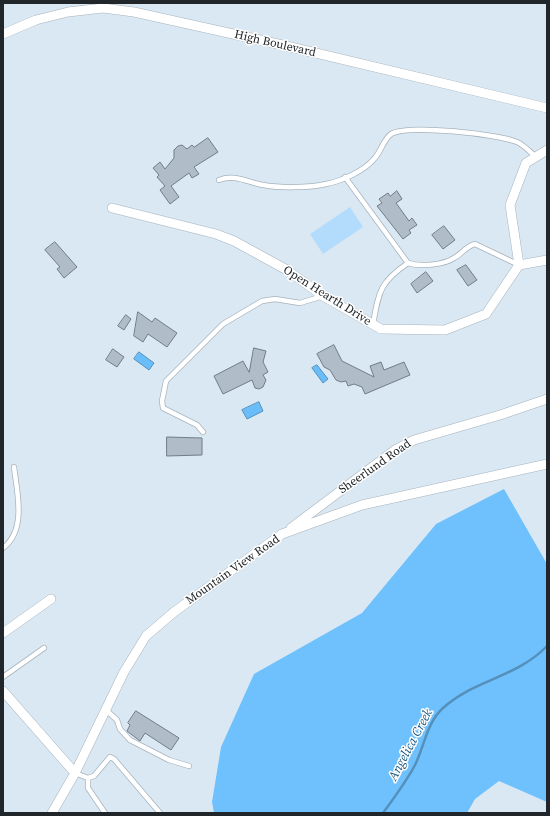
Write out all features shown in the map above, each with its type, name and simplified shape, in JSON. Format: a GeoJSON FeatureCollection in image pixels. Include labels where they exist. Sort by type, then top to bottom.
{"type":"FeatureCollection","features":[{"type":"Feature","properties":{"kind":"street","name":"High Boulevard"},"geometry":{"type":"LineString","coordinates":[[3,34],[36,20],[68,12],[103,8],[119,10],[278,44],[547,108]]}},
{"type":"Feature","properties":{"kind":"street"},"geometry":{"type":"LineString","coordinates":[[547,150],[526,163],[510,205],[519,265],[547,260]]}},
{"type":"Feature","properties":{"kind":"street","name":"Open Hearth Drive"},"geometry":{"type":"LineString","coordinates":[[112,208],[216,234],[234,241],[287,270],[323,296],[381,329],[445,330],[486,314],[519,265]]}},
{"type":"Feature","properties":{"kind":"street","name":"Sheerlund Road"},"geometry":{"type":"LineString","coordinates":[[282,534],[395,450],[414,440],[500,415],[547,399]]}},
{"type":"Feature","properties":{"kind":"street","name":"Mountain View Road"},"geometry":{"type":"LineString","coordinates":[[52,813],[75,773],[134,653],[153,629],[174,612],[282,534],[362,505],[547,464]]}},
{"type":"Feature","properties":{"kind":"street"},"geometry":{"type":"LineString","coordinates":[[3,633],[51,598]]}},
{"type":"Feature","properties":{"kind":"street"},"geometry":{"type":"LineString","coordinates":[[3,691],[75,773]]}},
{"type":"Feature","properties":{"kind":"lane"},"geometry":{"type":"LineString","coordinates":[[219,180],[231,177],[263,185],[304,186],[325,184],[345,177],[368,164],[376,156],[389,136],[400,131],[451,131],[497,136],[517,142],[536,157]]}},
{"type":"Feature","properties":{"kind":"lane"},"geometry":{"type":"LineString","coordinates":[[345,177],[408,263],[415,266],[454,259],[470,245],[475,244],[519,265]]}},
{"type":"Feature","properties":{"kind":"lane"},"geometry":{"type":"LineString","coordinates":[[372,324],[378,295],[391,274],[408,263]]}},
{"type":"Feature","properties":{"kind":"lane"},"geometry":{"type":"LineString","coordinates":[[203,432],[197,425],[163,408],[162,401],[166,381],[223,324],[256,304],[270,299],[300,303],[323,296]]}},
{"type":"Feature","properties":{"kind":"lane"},"geometry":{"type":"LineString","coordinates":[[3,548],[17,530],[18,501],[14,467]]}},
{"type":"Feature","properties":{"kind":"lane"},"geometry":{"type":"LineString","coordinates":[[3,677],[44,648]]}},
{"type":"Feature","properties":{"kind":"lane"},"geometry":{"type":"LineString","coordinates":[[106,710],[117,720],[120,729],[130,740],[169,760],[189,766]]}},
{"type":"Feature","properties":{"kind":"lane"},"geometry":{"type":"LineString","coordinates":[[75,773],[88,778],[94,776],[110,758],[114,759],[160,813]]}},
{"type":"Feature","properties":{"kind":"lane"},"geometry":{"type":"LineString","coordinates":[[88,778],[88,788],[105,813]]}},
{"type":"Feature","properties":{"kind":"shaded area"},"geometry":{"type":"Polygon","coordinates":[[[350,207],[363,227],[323,254],[310,234],[350,207]]]}},
{"type":"Feature","properties":{"kind":"shaded area"},"geometry":{"type":"Polygon","coordinates":[[[139,352],[154,363],[149,370],[134,359],[139,352]]]}},
{"type":"Feature","properties":{"kind":"shaded area"},"geometry":{"type":"Polygon","coordinates":[[[317,365],[328,379],[323,383],[312,368],[317,365]]]}},
{"type":"Feature","properties":{"kind":"shaded area"},"geometry":{"type":"Polygon","coordinates":[[[259,402],[263,411],[247,419],[242,410],[259,402]]]}},
{"type":"Feature","properties":{"kind":"shaded area"},"geometry":{"type":"Polygon","coordinates":[[[504,489],[547,564],[547,802],[499,781],[475,799],[467,813],[214,813],[212,802],[221,747],[254,674],[362,613],[436,524],[504,489]]]}},
{"type":"Feature","properties":{"kind":"building"},"geometry":{"type":"Polygon","coordinates":[[[208,138],[218,152],[194,167],[199,174],[192,178],[189,173],[171,186],[179,197],[170,204],[160,190],[165,186],[157,177],[159,175],[153,168],[160,162],[165,169],[174,158],[174,150],[178,146],[182,145],[187,149],[192,145],[194,147],[208,138]]]}},
{"type":"Feature","properties":{"kind":"building"},"geometry":{"type":"Polygon","coordinates":[[[397,191],[402,199],[396,203],[409,221],[412,218],[417,225],[409,230],[411,233],[403,239],[377,206],[382,203],[379,199],[388,193],[390,196],[397,191]]]}},
{"type":"Feature","properties":{"kind":"building"},"geometry":{"type":"Polygon","coordinates":[[[444,226],[455,240],[443,249],[432,235],[444,226]]]}},
{"type":"Feature","properties":{"kind":"building"},"geometry":{"type":"Polygon","coordinates":[[[55,242],[77,267],[64,278],[57,269],[60,267],[45,250],[55,242]]]}},
{"type":"Feature","properties":{"kind":"building"},"geometry":{"type":"Polygon","coordinates":[[[466,265],[477,280],[468,286],[457,270],[466,265]]]}},
{"type":"Feature","properties":{"kind":"building"},"geometry":{"type":"Polygon","coordinates":[[[426,272],[433,281],[417,293],[411,284],[426,272]]]}},
{"type":"Feature","properties":{"kind":"building"},"geometry":{"type":"Polygon","coordinates":[[[138,312],[152,322],[155,318],[177,333],[167,347],[148,334],[143,342],[134,336],[138,312]]]}},
{"type":"Feature","properties":{"kind":"building"},"geometry":{"type":"Polygon","coordinates":[[[126,315],[131,319],[124,330],[118,326],[126,315]]]}},
{"type":"Feature","properties":{"kind":"building"},"geometry":{"type":"Polygon","coordinates":[[[334,345],[342,361],[374,377],[370,366],[381,362],[384,370],[404,362],[410,375],[365,394],[362,387],[354,384],[348,386],[346,381],[341,382],[336,380],[330,370],[324,367],[317,354],[334,345]]]}},
{"type":"Feature","properties":{"kind":"building"},"geometry":{"type":"Polygon","coordinates":[[[254,348],[266,351],[263,362],[268,372],[263,375],[266,380],[263,387],[259,389],[255,388],[252,380],[223,394],[214,376],[243,361],[249,372],[254,348]]]}},
{"type":"Feature","properties":{"kind":"building"},"geometry":{"type":"Polygon","coordinates":[[[113,349],[124,357],[117,367],[106,360],[113,349]]]}},
{"type":"Feature","properties":{"kind":"building"},"geometry":{"type":"Polygon","coordinates":[[[167,437],[202,438],[202,455],[167,456],[167,437]]]}},
{"type":"Feature","properties":{"kind":"building"},"geometry":{"type":"Polygon","coordinates":[[[136,711],[179,738],[171,750],[145,733],[140,741],[127,731],[130,725],[128,723],[136,711]]]}},
{"type":"Feature","properties":{"kind":"waterway","name":"Angelica Creek"},"geometry":{"type":"LineString","coordinates":[[383,813],[400,790],[415,765],[429,727],[443,708],[455,698],[522,665],[535,657],[547,646]]}}]}
